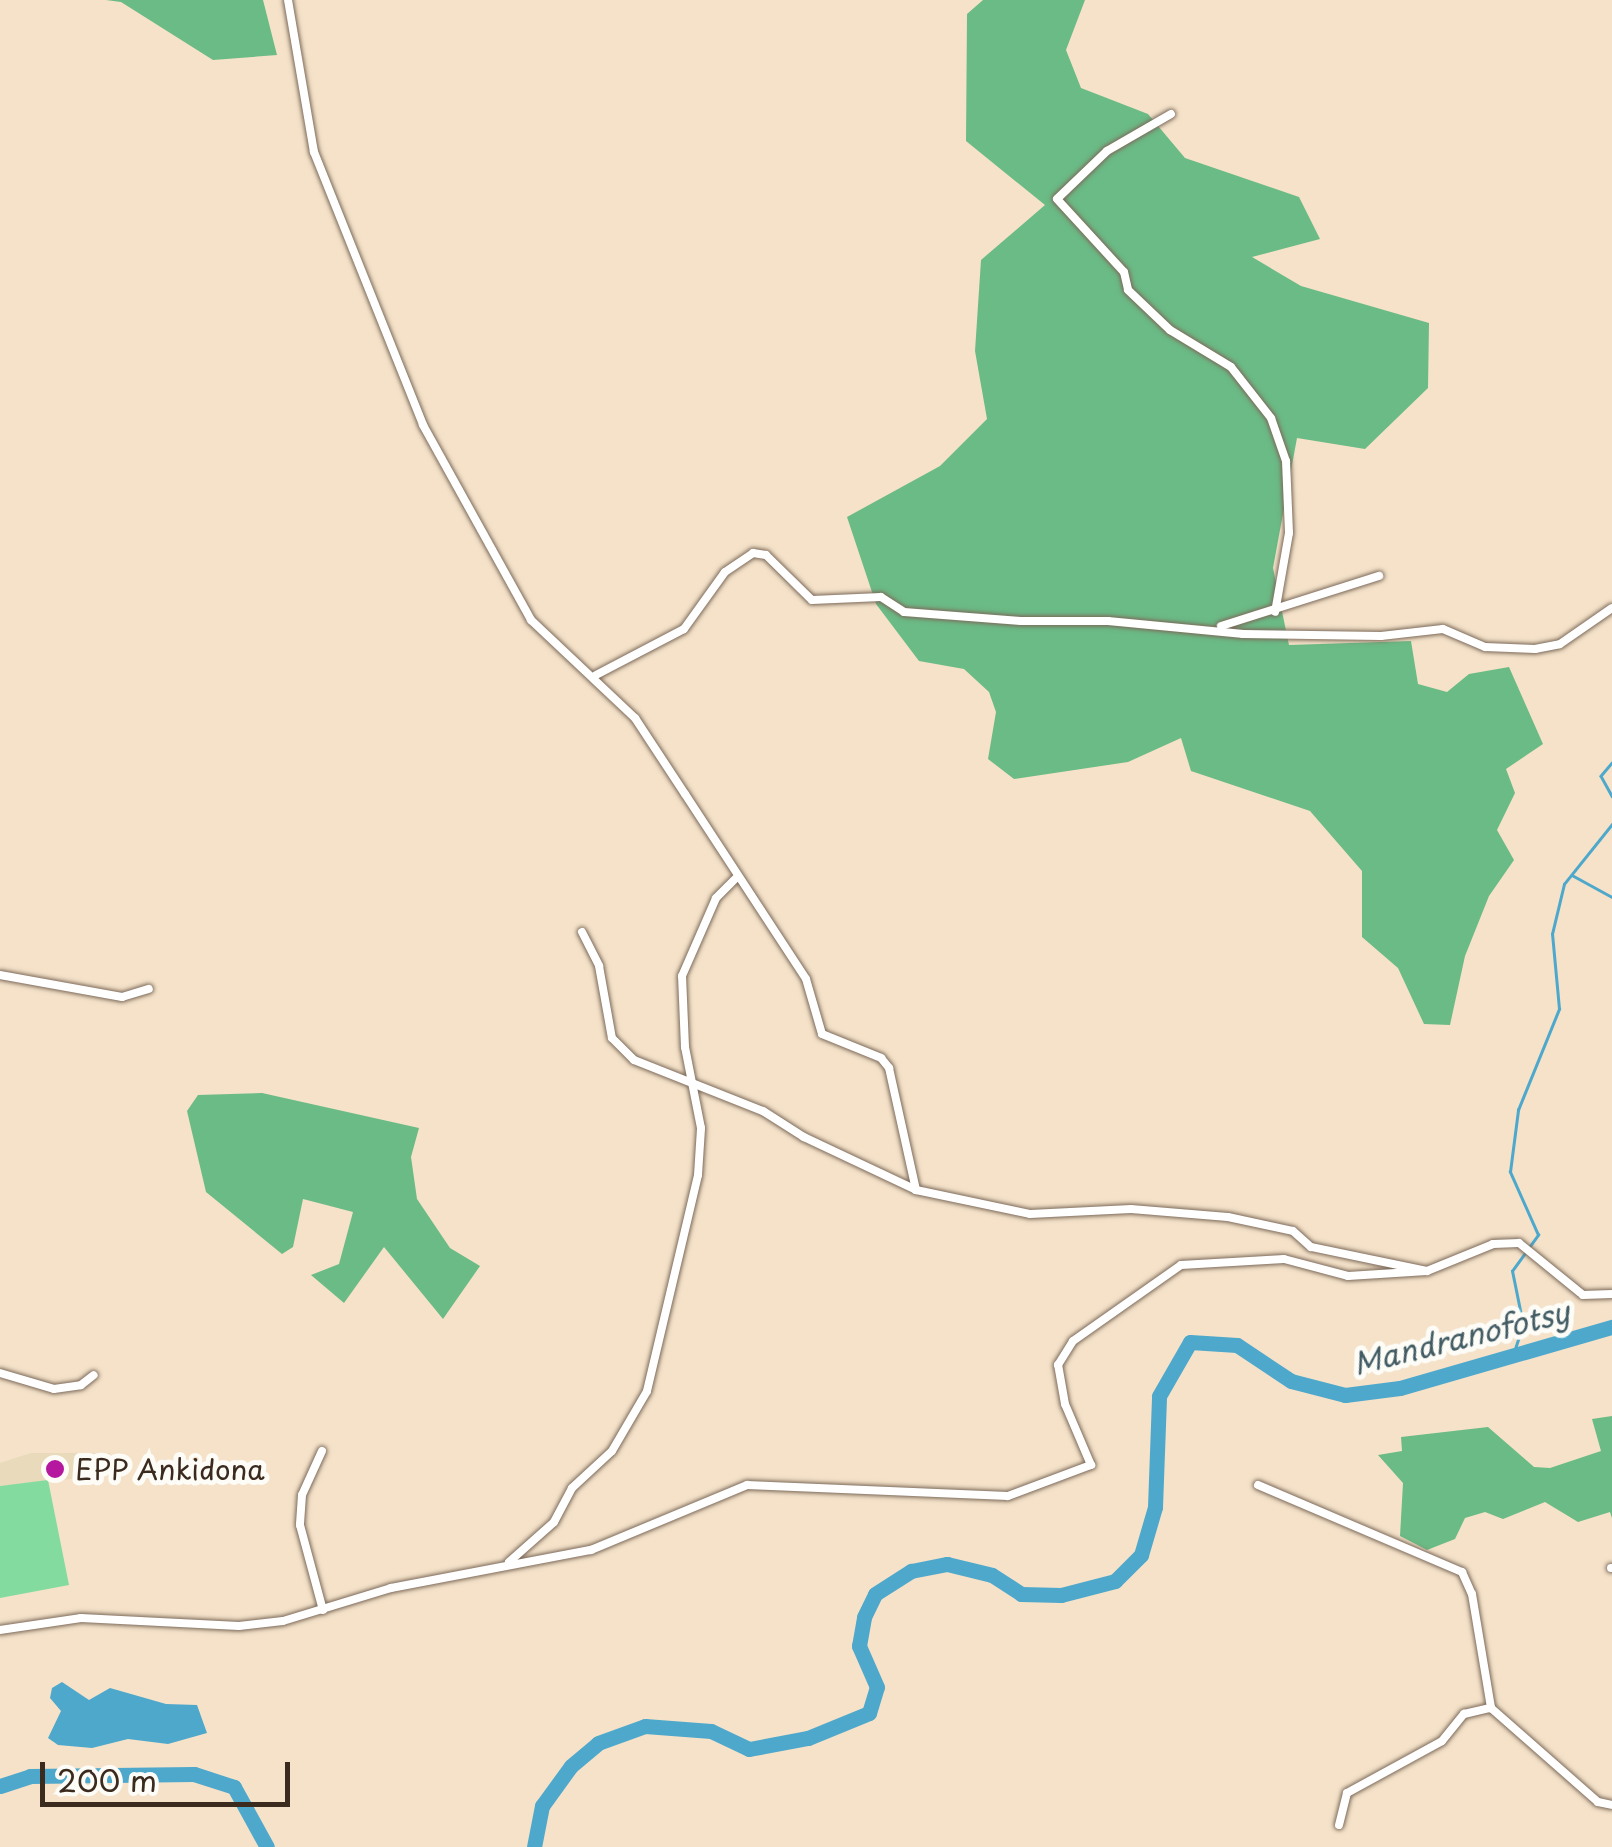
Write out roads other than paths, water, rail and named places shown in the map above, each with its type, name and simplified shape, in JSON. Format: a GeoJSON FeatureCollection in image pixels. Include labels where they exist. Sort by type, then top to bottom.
{"type":"FeatureCollection","features":[{"type":"Feature","properties":{"kind":"street"},"geometry":{"type":"LineString","coordinates":[[288,0],[314,152],[423,424],[531,620],[596,675],[634,718],[806,979],[822,1034],[881,1058],[889,1068],[916,1190]]}},
{"type":"Feature","properties":{"kind":"street"},"geometry":{"type":"LineString","coordinates":[[1170,114],[1107,152],[1057,199],[1124,272],[1128,290],[1170,330],[1231,367],[1271,418],[1286,461],[1289,533],[1274,612]]}},
{"type":"Feature","properties":{"kind":"street"},"geometry":{"type":"LineString","coordinates":[[596,675],[684,629],[725,572],[753,553],[766,555],[812,600],[824,603],[881,597],[904,612],[1216,627],[1243,634],[1381,636],[1443,629],[1485,647],[1536,649],[1560,644],[1612,608]]}},
{"type":"Feature","properties":{"kind":"street"},"geometry":{"type":"LineString","coordinates":[[1216,627],[1274,612],[1379,576]]}},
{"type":"Feature","properties":{"kind":"street"},"geometry":{"type":"LineString","coordinates":[[509,1562],[554,1522],[572,1488],[612,1452],[647,1391],[698,1174],[701,1128],[690,1078],[682,976],[716,898],[738,877]]}},
{"type":"Feature","properties":{"kind":"street"},"geometry":{"type":"LineString","coordinates":[[582,932],[599,966],[612,1038],[634,1060],[690,1078],[916,1190],[1030,1214],[1132,1209],[1228,1217],[1292,1231],[1312,1248],[1428,1270]]}},
{"type":"Feature","properties":{"kind":"street"},"geometry":{"type":"LineString","coordinates":[[0,975],[122,996],[149,989]]}},
{"type":"Feature","properties":{"kind":"street"},"geometry":{"type":"LineString","coordinates":[[0,1630],[100,1618],[239,1626],[323,1610],[509,1562],[592,1550],[747,1486],[1008,1496],[1092,1465],[1065,1404],[1058,1365],[1073,1341],[1153,1289],[1166,1272],[1206,1262],[1284,1259],[1348,1276],[1428,1270],[1493,1244],[1519,1243],[1583,1295],[1612,1294]]}},
{"type":"Feature","properties":{"kind":"street"},"geometry":{"type":"LineString","coordinates":[[0,1374],[54,1390],[81,1385],[94,1375]]}},
{"type":"Feature","properties":{"kind":"street"},"geometry":{"type":"LineString","coordinates":[[322,1451],[302,1495],[300,1526],[323,1610]]}},
{"type":"Feature","properties":{"kind":"street"},"geometry":{"type":"LineString","coordinates":[[1258,1485],[1462,1572],[1469,1582],[1491,1708],[1555,1768],[1598,1802],[1612,1805]]}},
{"type":"Feature","properties":{"kind":"street"},"geometry":{"type":"LineString","coordinates":[[1340,1824],[1347,1793],[1442,1742],[1468,1711],[1491,1708]]}},
{"type":"Feature","properties":{"kind":"water"},"geometry":{"type":"Polygon","coordinates":[[[62,1682],[89,1700],[110,1688],[166,1704],[197,1705],[207,1733],[168,1744],[128,1739],[92,1748],[58,1745],[48,1738],[61,1711],[50,1698],[52,1688],[62,1682]]]}},
{"type":"Feature","properties":{"kind":"waterway"},"geometry":{"type":"LineString","coordinates":[[1612,763],[1601,776],[1612,796]]}},
{"type":"Feature","properties":{"kind":"waterway"},"geometry":{"type":"LineString","coordinates":[[1530,1246],[1538,1235],[1510,1172],[1518,1110],[1559,1009],[1552,934],[1564,884],[1612,824]]}},
{"type":"Feature","properties":{"kind":"waterway"},"geometry":{"type":"LineString","coordinates":[[1572,875],[1612,897]]}},
{"type":"Feature","properties":{"kind":"waterway"},"geometry":{"type":"LineString","coordinates":[[1514,1352],[1523,1325],[1512,1271],[1525,1253]]}},
{"type":"Feature","properties":{"kind":"waterway","name":"Mandranofotsy"},"geometry":{"type":"LineString","coordinates":[[534,1847],[542,1806],[571,1766],[598,1743],[645,1726],[711,1731],[749,1749],[808,1738],[869,1713],[877,1687],[859,1646],[864,1617],[875,1594],[911,1571],[947,1564],[992,1575],[1021,1594],[1061,1595],[1115,1581],[1141,1555],[1155,1507],[1159,1396],[1190,1342],[1237,1345],[1291,1381],[1345,1395],[1400,1388],[1612,1327]]}},
{"type":"Feature","properties":{"kind":"waterway","name":"Mandranofotsy"},"geometry":{"type":"LineString","coordinates":[[0,1786],[30,1776],[194,1774],[234,1787],[267,1847]]}},
{"type":"Feature","properties":{"kind":"place","name":"EPP Ankidona"},"geometry":{"type":"Point","coordinates":[55,1469]}}]}
